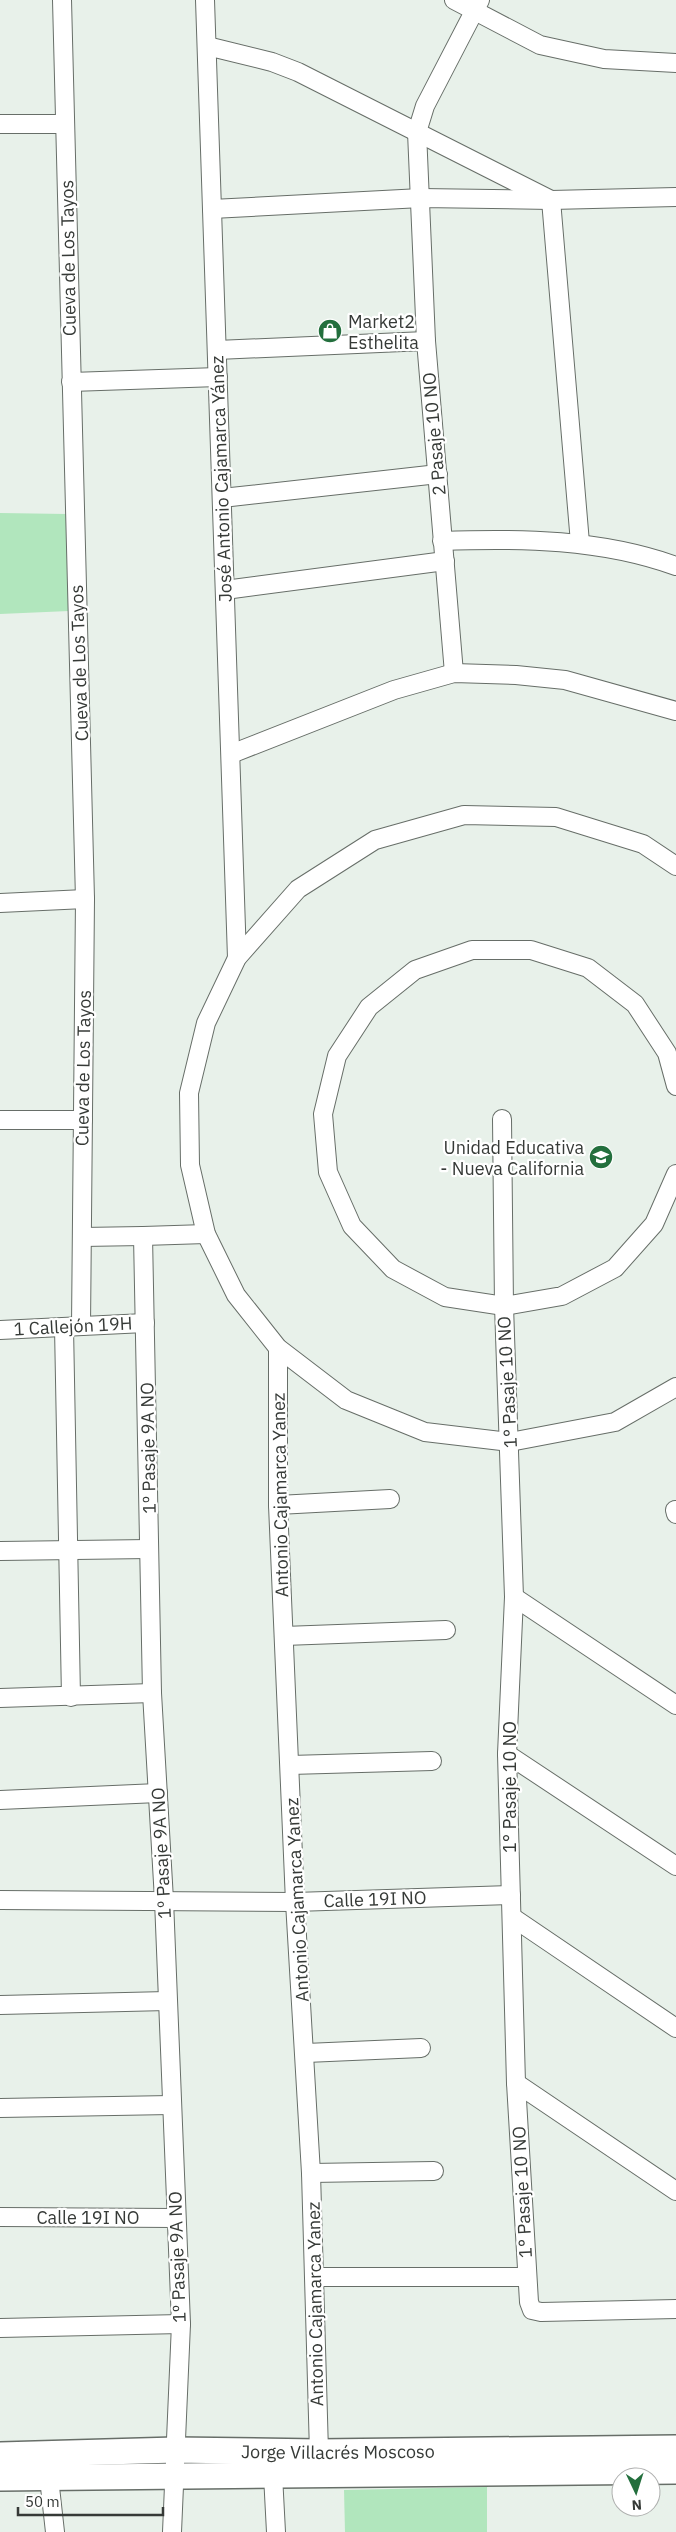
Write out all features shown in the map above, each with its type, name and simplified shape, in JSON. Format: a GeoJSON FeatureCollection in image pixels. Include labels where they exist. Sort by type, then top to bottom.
{"type":"FeatureCollection","features":[{"type":"Feature","properties":{"kind":"street","name":"Cueva de Los Tayos"},"geometry":{"type":"LineString","coordinates":[[62,0],[85,899],[82,1237],[73,1326],[68,1551],[71,1696]]}},
{"type":"Feature","properties":{"kind":"street","name":"José Antonio Cajamarca Yánez"},"geometry":{"type":"LineString","coordinates":[[205,0],[237,958]]}},
{"type":"Feature","properties":{"kind":"street"},"geometry":{"type":"LineString","coordinates":[[454,0],[477,6],[540,45],[604,59],[676,63]]}},
{"type":"Feature","properties":{"kind":"street","name":"2 Pasaje 10 NO"},"geometry":{"type":"LineString","coordinates":[[454,673],[426,341],[422,198],[417,132],[425,106],[477,6]]}},
{"type":"Feature","properties":{"kind":"street"},"geometry":{"type":"LineString","coordinates":[[207,46],[272,62],[298,72],[551,200]]}},
{"type":"Feature","properties":{"kind":"street"},"geometry":{"type":"LineString","coordinates":[[0,124],[65,124]]}},
{"type":"Feature","properties":{"kind":"street"},"geometry":{"type":"LineString","coordinates":[[212,209],[422,198],[551,200],[676,197]]}},
{"type":"Feature","properties":{"kind":"street"},"geometry":{"type":"LineString","coordinates":[[551,200],[580,543]]}},
{"type":"Feature","properties":{"kind":"street"},"geometry":{"type":"LineString","coordinates":[[217,350],[426,341]]}},
{"type":"Feature","properties":{"kind":"street"},"geometry":{"type":"LineString","coordinates":[[71,382],[218,376]]}},
{"type":"Feature","properties":{"kind":"street"},"geometry":{"type":"LineString","coordinates":[[222,498],[438,474]]}},
{"type":"Feature","properties":{"kind":"street"},"geometry":{"type":"LineString","coordinates":[[442,541],[510,538],[580,543],[656,559],[676,566]]}},
{"type":"Feature","properties":{"kind":"street"},"geometry":{"type":"LineString","coordinates":[[225,590],[445,561]]}},
{"type":"Feature","properties":{"kind":"street"},"geometry":{"type":"LineString","coordinates":[[231,754],[394,690],[454,673],[516,675],[565,680],[676,711]]}},
{"type":"Feature","properties":{"kind":"street"},"geometry":{"type":"LineString","coordinates":[[676,866],[643,844],[556,816],[464,815],[375,840],[298,889],[237,958],[206,1023],[190,1093],[190,1165],[206,1234],[236,1294],[278,1348],[346,1400],[425,1432],[510,1442],[615,1422],[676,1387]]}},
{"type":"Feature","properties":{"kind":"street"},"geometry":{"type":"LineString","coordinates":[[0,903],[85,899]]}},
{"type":"Feature","properties":{"kind":"street"},"geometry":{"type":"LineString","coordinates":[[676,1086],[668,1054],[634,1004],[588,968],[531,950],[472,950],[416,970],[369,1007],[337,1056],[323,1114],[328,1172],[352,1226],[393,1269],[445,1297],[504,1306],[562,1296],[615,1268],[654,1224],[676,1174]]}},
{"type":"Feature","properties":{"kind":"street","name":"1° Pasaje 10 NO"},"geometry":{"type":"LineString","coordinates":[[502,1119],[504,1306],[514,1597],[507,1754],[516,2083],[529,2302],[532,2310],[541,2312],[676,2309]]}},
{"type":"Feature","properties":{"kind":"street"},"geometry":{"type":"LineString","coordinates":[[0,1120],[83,1120]]}},
{"type":"Feature","properties":{"kind":"street"},"geometry":{"type":"LineString","coordinates":[[82,1237],[206,1234]]}},
{"type":"Feature","properties":{"kind":"street","name":"1º Pasaje 9A NO"},"geometry":{"type":"LineString","coordinates":[[143,1236],[152,1693],[164,1900],[180,2324],[175,2450],[172,2477],[172,2532]]}},
{"type":"Feature","properties":{"kind":"street","name":"1 Callejón 19H"},"geometry":{"type":"LineString","coordinates":[[0,1330],[145,1323]]}},
{"type":"Feature","properties":{"kind":"street","name":"Antonio Cajamarca Yanez"},"geometry":{"type":"LineString","coordinates":[[278,1348],[278,1505],[295,1902],[306,2052],[315,2277],[319,2452]]}},
{"type":"Feature","properties":{"kind":"street"},"geometry":{"type":"LineString","coordinates":[[278,1505],[390,1499]]}},
{"type":"Feature","properties":{"kind":"street"},"geometry":{"type":"LineString","coordinates":[[0,1551],[149,1549]]}},
{"type":"Feature","properties":{"kind":"street"},"geometry":{"type":"LineString","coordinates":[[514,1597],[676,1705]]}},
{"type":"Feature","properties":{"kind":"street"},"geometry":{"type":"LineString","coordinates":[[284,1636],[446,1630]]}},
{"type":"Feature","properties":{"kind":"street"},"geometry":{"type":"LineString","coordinates":[[0,1698],[152,1693]]}},
{"type":"Feature","properties":{"kind":"street"},"geometry":{"type":"LineString","coordinates":[[507,1754],[676,1866]]}},
{"type":"Feature","properties":{"kind":"street"},"geometry":{"type":"LineString","coordinates":[[290,1765],[432,1761]]}},
{"type":"Feature","properties":{"kind":"street"},"geometry":{"type":"LineString","coordinates":[[0,1800],[158,1793]]}},
{"type":"Feature","properties":{"kind":"street","name":"Calle 19I NO"},"geometry":{"type":"LineString","coordinates":[[0,1900],[295,1902],[511,1895]]}},
{"type":"Feature","properties":{"kind":"street"},"geometry":{"type":"LineString","coordinates":[[512,1917],[676,2028]]}},
{"type":"Feature","properties":{"kind":"street"},"geometry":{"type":"LineString","coordinates":[[0,2005],[167,2001]]}},
{"type":"Feature","properties":{"kind":"street"},"geometry":{"type":"LineString","coordinates":[[306,2052],[421,2048]]}},
{"type":"Feature","properties":{"kind":"street"},"geometry":{"type":"LineString","coordinates":[[516,2083],[676,2191]]}},
{"type":"Feature","properties":{"kind":"street"},"geometry":{"type":"LineString","coordinates":[[0,2108],[171,2106]]}},
{"type":"Feature","properties":{"kind":"street"},"geometry":{"type":"LineString","coordinates":[[311,2173],[434,2171]]}},
{"type":"Feature","properties":{"kind":"street","name":"Calle 19I NO"},"geometry":{"type":"LineString","coordinates":[[0,2217],[175,2218]]}},
{"type":"Feature","properties":{"kind":"street"},"geometry":{"type":"LineString","coordinates":[[315,2277],[527,2277]]}},
{"type":"Feature","properties":{"kind":"street"},"geometry":{"type":"LineString","coordinates":[[0,2328],[180,2324]]}},
{"type":"Feature","properties":{"kind":"street","name":"Jorge Villacrés Moscoso"},"geometry":{"type":"LineString","coordinates":[[0,2455],[175,2450],[319,2452],[676,2448]]}},
{"type":"Feature","properties":{"kind":"street","name":"Jorge Villacrés Moscoso"},"geometry":{"type":"LineString","coordinates":[[0,2478],[676,2470]]}},
{"type":"Feature","properties":{"kind":"street"},"geometry":{"type":"LineString","coordinates":[[273,2475],[276,2532]]}},
{"type":"Feature","properties":{"kind":"street"},"geometry":{"type":"LineString","coordinates":[[49,2478],[55,2532]]}},
{"type":"Feature","properties":{"kind":"green space"},"geometry":{"type":"Polygon","coordinates":[[[0,513],[67,514],[69,611],[0,614],[0,513]]]}},
{"type":"Feature","properties":{"kind":"green space"},"geometry":{"type":"Polygon","coordinates":[[[487,2487],[487,2532],[345,2532],[344,2490],[487,2487]]]}},
{"type":"Feature","properties":{"kind":"place","name":"Market2 Esthelita"},"geometry":{"type":"Point","coordinates":[330,331]}},
{"type":"Feature","properties":{"kind":"place","name":"Unidad Educativa - Nueva California"},"geometry":{"type":"Point","coordinates":[601,1157]}}]}
